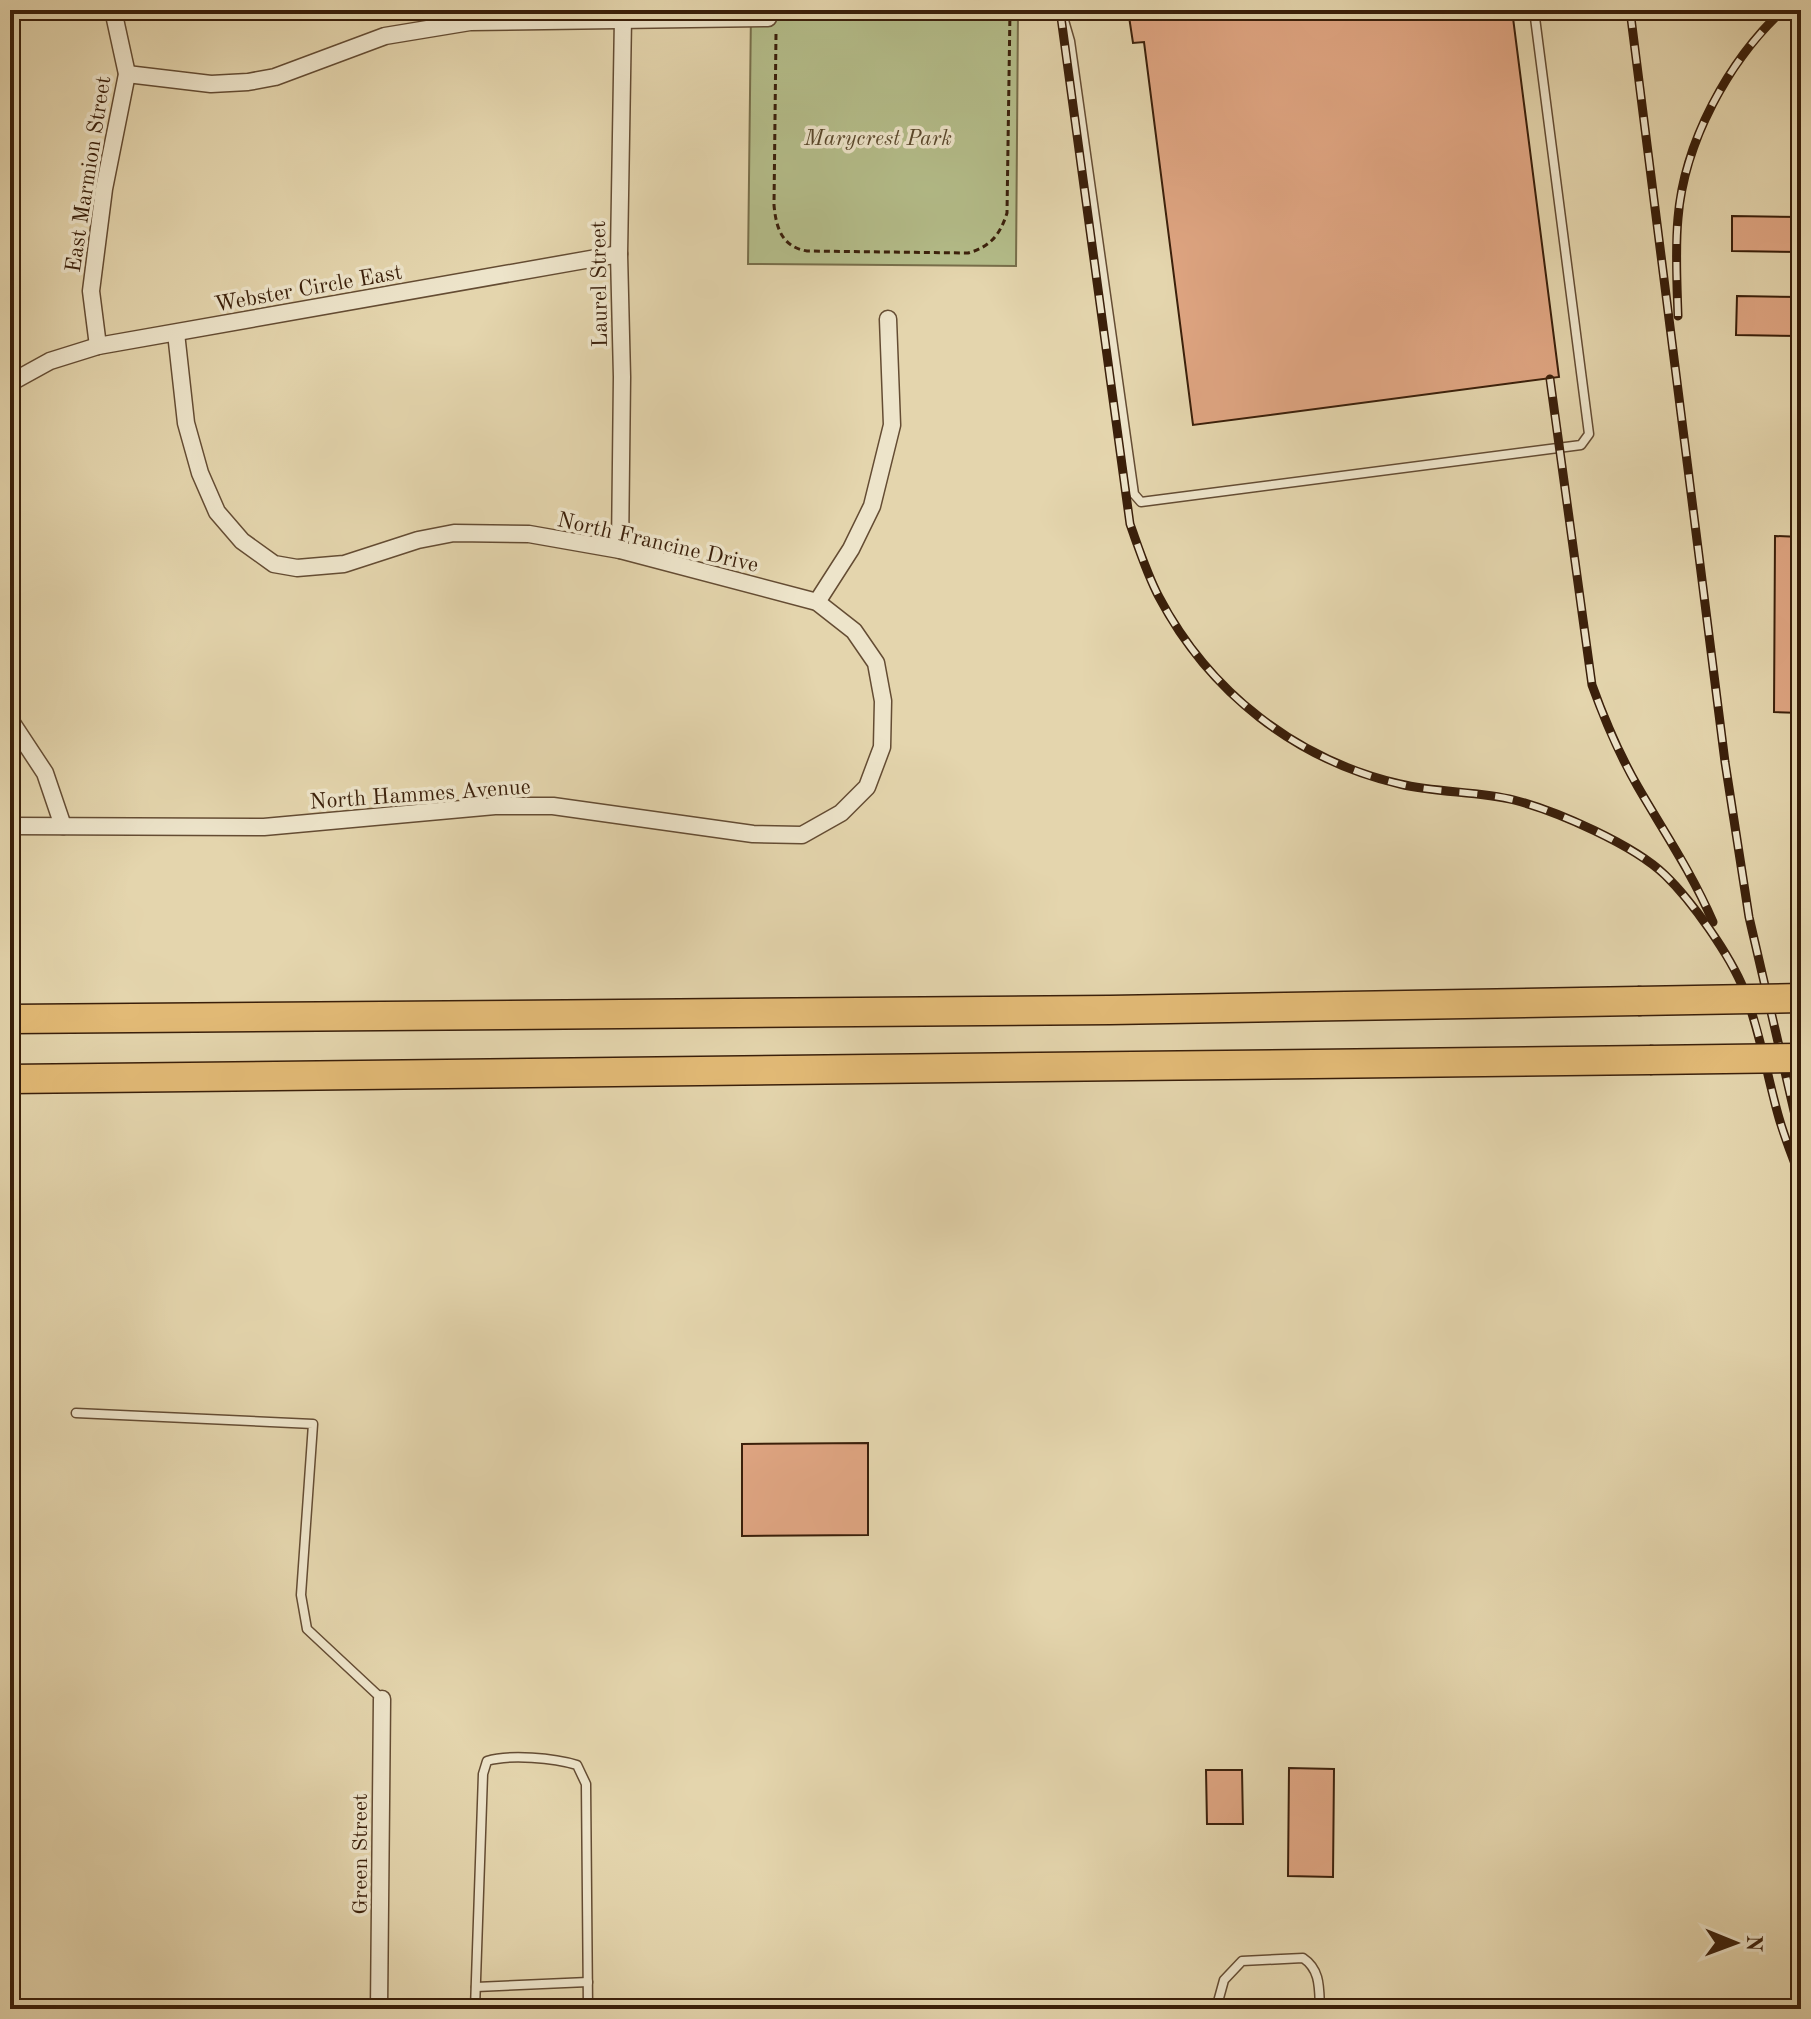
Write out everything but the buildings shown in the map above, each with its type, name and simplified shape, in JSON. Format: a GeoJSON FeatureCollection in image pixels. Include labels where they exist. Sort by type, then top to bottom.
{"type":"FeatureCollection","features":[{"type":"Feature","properties":{"kind":"highway"},"geometry":{"type":"LineString","coordinates":[[10,1019],[1110,1010],[1801,998]]}},
{"type":"Feature","properties":{"kind":"highway"},"geometry":{"type":"LineString","coordinates":[[10,1079],[1801,1058]]}},
{"type":"Feature","properties":{"kind":"street","name":"East Marmion Street"},"geometry":{"type":"LineString","coordinates":[[98,346],[91,291],[104,189],[127,74],[113,10]]}},
{"type":"Feature","properties":{"kind":"street"},"geometry":{"type":"LineString","coordinates":[[127,74],[211,84],[248,82],[275,77],[385,36],[456,24],[623,18],[772,24]]}},
{"type":"Feature","properties":{"kind":"street","name":"Laurel Street"},"geometry":{"type":"LineString","coordinates":[[620,550],[622,377],[619,254],[623,18]]}},
{"type":"Feature","properties":{"kind":"street","name":"Webster Circle East"},"geometry":{"type":"LineString","coordinates":[[10,383],[50,361],[98,346],[619,254]]}},
{"type":"Feature","properties":{"kind":"street"},"geometry":{"type":"LineString","coordinates":[[817,602],[851,549],[872,506],[892,425],[888,319]]}},
{"type":"Feature","properties":{"kind":"street","name":"North Francine Drive"},"geometry":{"type":"LineString","coordinates":[[176,333],[186,423],[200,473],[217,512],[242,541],[274,564],[297,568],[344,564],[418,540],[454,533],[529,534],[620,550],[817,602],[854,631],[876,663],[883,701],[882,747]]}},
{"type":"Feature","properties":{"kind":"street"},"geometry":{"type":"LineString","coordinates":[[10,720],[45,773],[63,826]]}},
{"type":"Feature","properties":{"kind":"street","name":"North Hammes Avenue"},"geometry":{"type":"LineString","coordinates":[[10,826],[264,827],[495,806],[553,806],[753,834],[802,835],[841,813],[867,787],[882,747]]}},
{"type":"Feature","properties":{"kind":"street","name":"Green Street"},"geometry":{"type":"LineString","coordinates":[[379,2009],[382,1699]]}},
{"type":"Feature","properties":{"kind":"lane"},"geometry":{"type":"LineString","coordinates":[[1061,10],[1070,41],[1134,494],[1141,502],[1581,445],[1589,434],[1534,10]]}},
{"type":"Feature","properties":{"kind":"lane"},"geometry":{"type":"LineString","coordinates":[[76,1413],[313,1424],[301,1595],[307,1629],[382,1699]]}},
{"type":"Feature","properties":{"kind":"lane"},"geometry":{"type":"LineString","coordinates":[[475,2009],[483,1774],[487,1761],[498,1758],[563,1761],[577,1765],[586,1784],[588,2009]]}},
{"type":"Feature","properties":{"kind":"lane"},"geometry":{"type":"LineString","coordinates":[[1216,2009],[1224,1980],[1242,1961],[1303,1958],[1311,1964],[1318,1978],[1320,2009]]}},
{"type":"Feature","properties":{"kind":"lane"},"geometry":{"type":"LineString","coordinates":[[476,1987],[588,1982]]}},
{"type":"Feature","properties":{"kind":"path"},"geometry":{"type":"LineString","coordinates":[[772,24],[774,205],[777,226],[787,244],[807,251],[968,253],[982,249],[993,240],[1003,227],[1007,213],[1010,10]]}},
{"type":"Feature","properties":{"kind":"green space","name":"Marycrest Park"},"geometry":{"type":"Polygon","coordinates":[[[751,10],[1018,10],[1016,266],[748,264],[751,10]]]}},
{"type":"Feature","properties":{"kind":"railway"},"geometry":{"type":"LineString","coordinates":[[1060,10],[1130,524],[1159,597],[1179,631],[1230,692],[1259,717],[1326,758],[1400,784],[1500,797],[1532,805],[1615,841],[1665,875],[1709,929],[1744,990],[1779,1118],[1801,1181]]}},
{"type":"Feature","properties":{"kind":"railway"},"geometry":{"type":"LineString","coordinates":[[1630,10],[1725,762],[1749,917],[1801,1141]]}},
{"type":"Feature","properties":{"kind":"railway"},"geometry":{"type":"LineString","coordinates":[[1678,316],[1677,230],[1689,161],[1699,133],[1727,78],[1744,53],[1783,10]]}},
{"type":"Feature","properties":{"kind":"railway"},"geometry":{"type":"LineString","coordinates":[[1550,379],[1592,685],[1625,762],[1713,922]]}}]}
